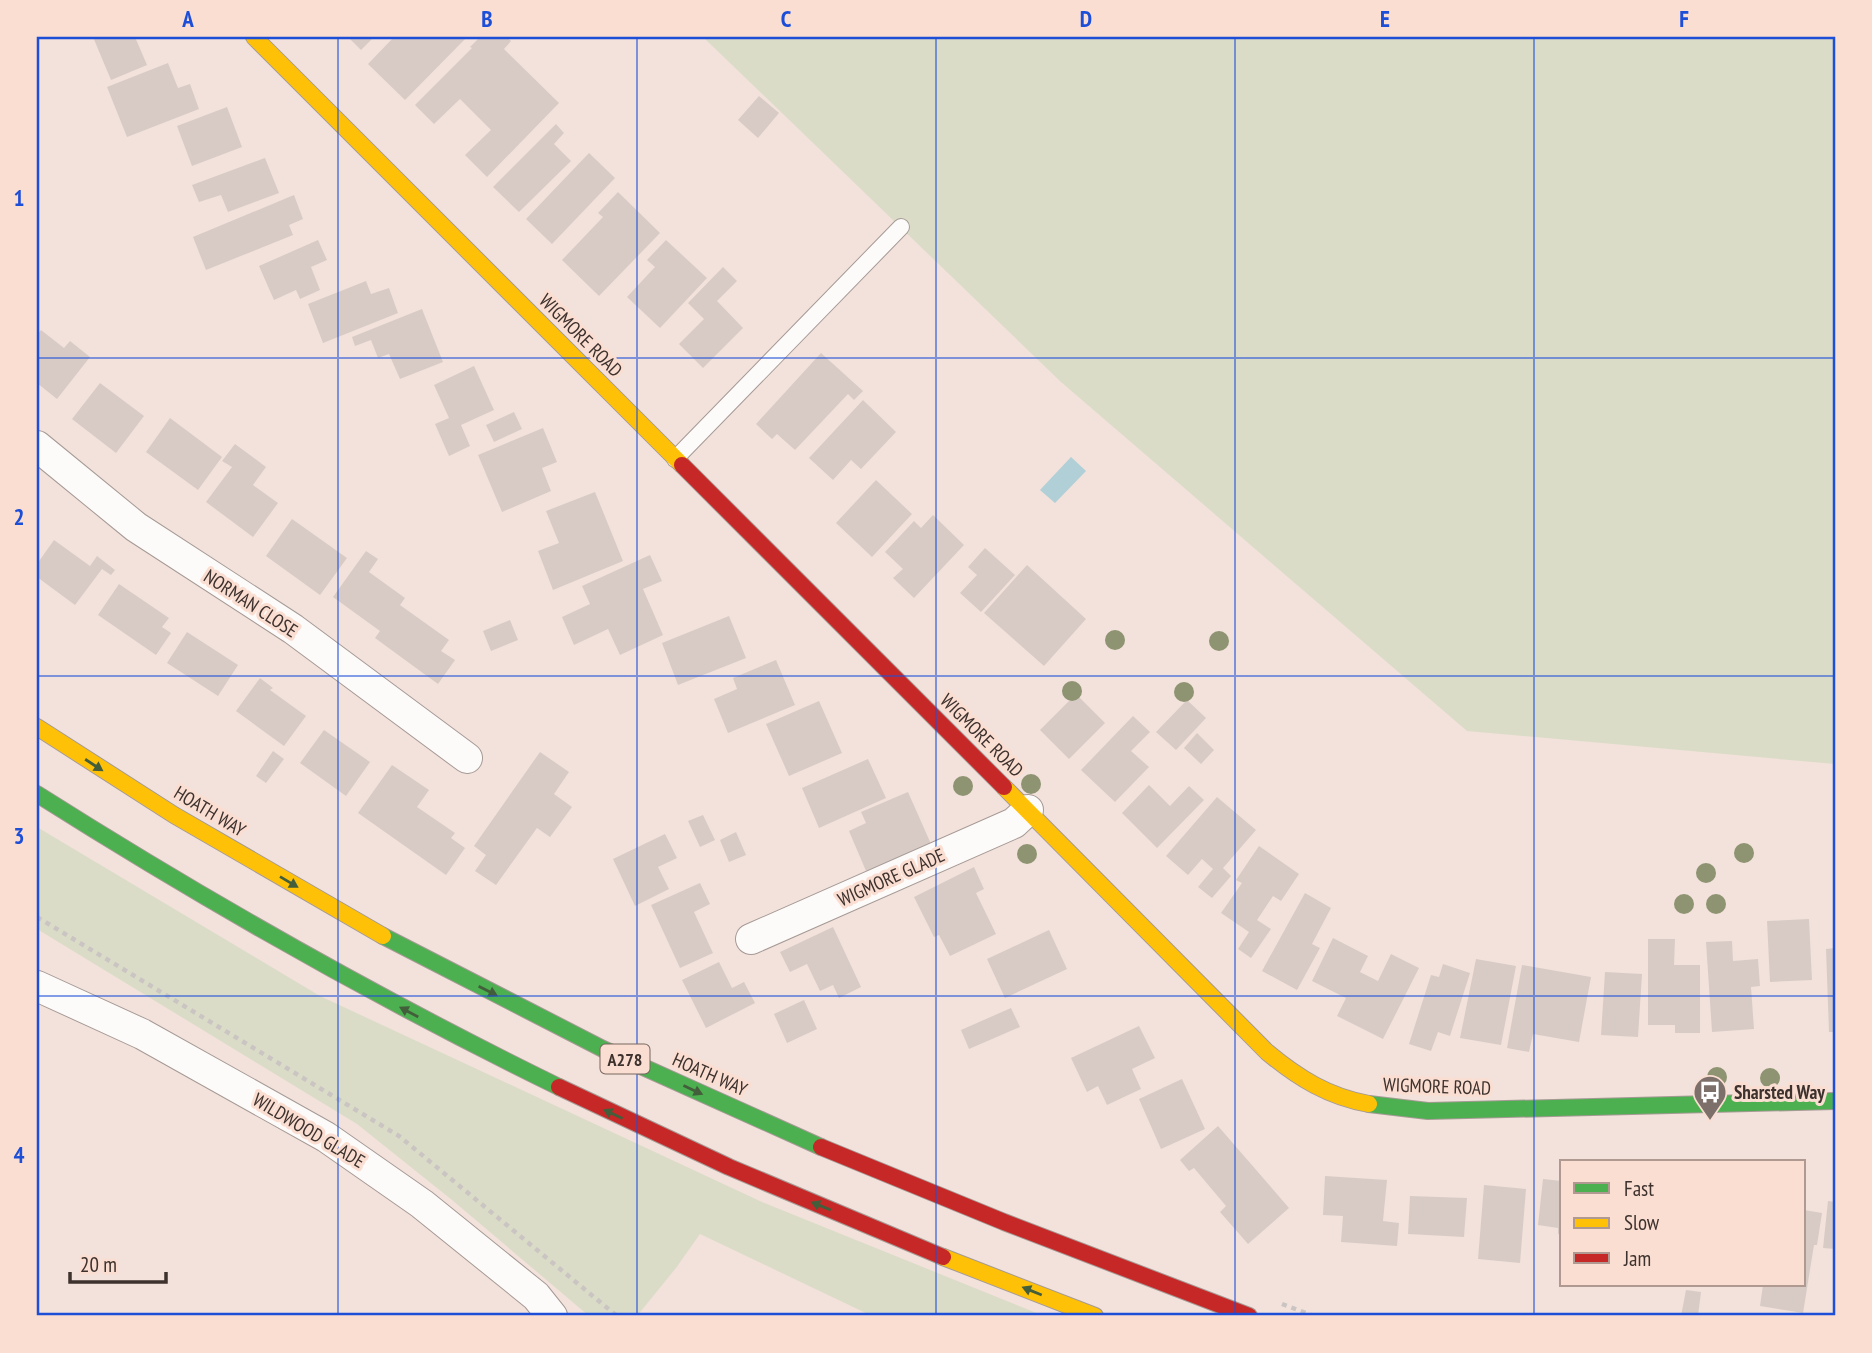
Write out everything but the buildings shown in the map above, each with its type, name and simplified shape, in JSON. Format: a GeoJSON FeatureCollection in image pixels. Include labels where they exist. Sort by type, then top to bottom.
{"type":"FeatureCollection","features":[{"type":"Feature","properties":{"kind":"main road","name":"WIGMORE ROAD"},"geometry":{"type":"LineString","coordinates":[[254,37],[1287,1069],[1334,1095],[1374,1106],[1428,1111],[1835,1101]]}},
{"type":"Feature","properties":{"kind":"main road","name":"HOATH WAY"},"geometry":{"type":"LineString","coordinates":[[37,727],[119,781],[318,899],[411,951],[604,1049],[905,1182],[1249,1316]]}},
{"type":"Feature","properties":{"kind":"main road"},"geometry":{"type":"LineString","coordinates":[[37,794],[288,947],[497,1058],[679,1145],[783,1191],[1095,1316]]}},
{"type":"Feature","properties":{"kind":"street","name":"NORMAN CLOSE"},"geometry":{"type":"LineString","coordinates":[[37,446],[136,527],[293,629],[467,758]]}},
{"type":"Feature","properties":{"kind":"street","name":"WIGMORE GLADE"},"geometry":{"type":"LineString","coordinates":[[751,939],[1014,823],[1028,810]]}},
{"type":"Feature","properties":{"kind":"street","name":"WILDWOOD GLADE"},"geometry":{"type":"LineString","coordinates":[[37,986],[142,1034],[326,1137],[422,1204],[536,1296],[552,1316]]}},
{"type":"Feature","properties":{"kind":"lane"},"geometry":{"type":"LineString","coordinates":[[675,459],[901,227]]}},
{"type":"Feature","properties":{"kind":"path"},"geometry":{"type":"LineString","coordinates":[[1277,1302],[1314,1316]]}},
{"type":"Feature","properties":{"kind":"green space"},"geometry":{"type":"Polygon","coordinates":[[[703,37],[1835,37],[1835,764],[1467,731],[1061,382],[703,37]]]}},
{"type":"Feature","properties":{"kind":"green space"},"geometry":{"type":"Polygon","coordinates":[[[37,827],[320,996],[762,1202],[1044,1316],[872,1316],[700,1234],[637,1316],[589,1316],[357,1124],[37,929],[37,827]]]}},
{"type":"Feature","properties":{"kind":"water"},"geometry":{"type":"Polygon","coordinates":[[[1071,457],[1086,471],[1055,503],[1040,490],[1071,457]]]}},
{"type":"Feature","properties":{"kind":"traffic: fast"},"geometry":{"type":"LineString","coordinates":[[37,794],[294,948],[559,1087]]}},
{"type":"Feature","properties":{"kind":"traffic: fast"},"geometry":{"type":"LineString","coordinates":[[383,936],[603,1049],[821,1147]]}},
{"type":"Feature","properties":{"kind":"traffic: fast"},"geometry":{"type":"LineString","coordinates":[[1369,1104],[1428,1111],[1835,1101]]}},
{"type":"Feature","properties":{"kind":"traffic: slow"},"geometry":{"type":"LineString","coordinates":[[254,37],[682,465]]}},
{"type":"Feature","properties":{"kind":"traffic: slow"},"geometry":{"type":"LineString","coordinates":[[37,727],[174,815],[383,936]]}},
{"type":"Feature","properties":{"kind":"traffic: slow"},"geometry":{"type":"LineString","coordinates":[[1004,787],[1267,1052],[1315,1085],[1341,1097],[1369,1104]]}},
{"type":"Feature","properties":{"kind":"traffic: slow"},"geometry":{"type":"LineString","coordinates":[[943,1257],[1095,1316]]}},
{"type":"Feature","properties":{"kind":"traffic: jam"},"geometry":{"type":"LineString","coordinates":[[682,465],[1004,787]]}},
{"type":"Feature","properties":{"kind":"traffic: jam"},"geometry":{"type":"LineString","coordinates":[[559,1087],[729,1167],[943,1257]]}},
{"type":"Feature","properties":{"kind":"traffic: jam"},"geometry":{"type":"LineString","coordinates":[[821,1147],[1004,1222],[1249,1316]]}},
{"type":"Feature","properties":{"kind":"place","name":"Sharsted Way"},"geometry":{"type":"Point","coordinates":[1710,1122]}}]}
